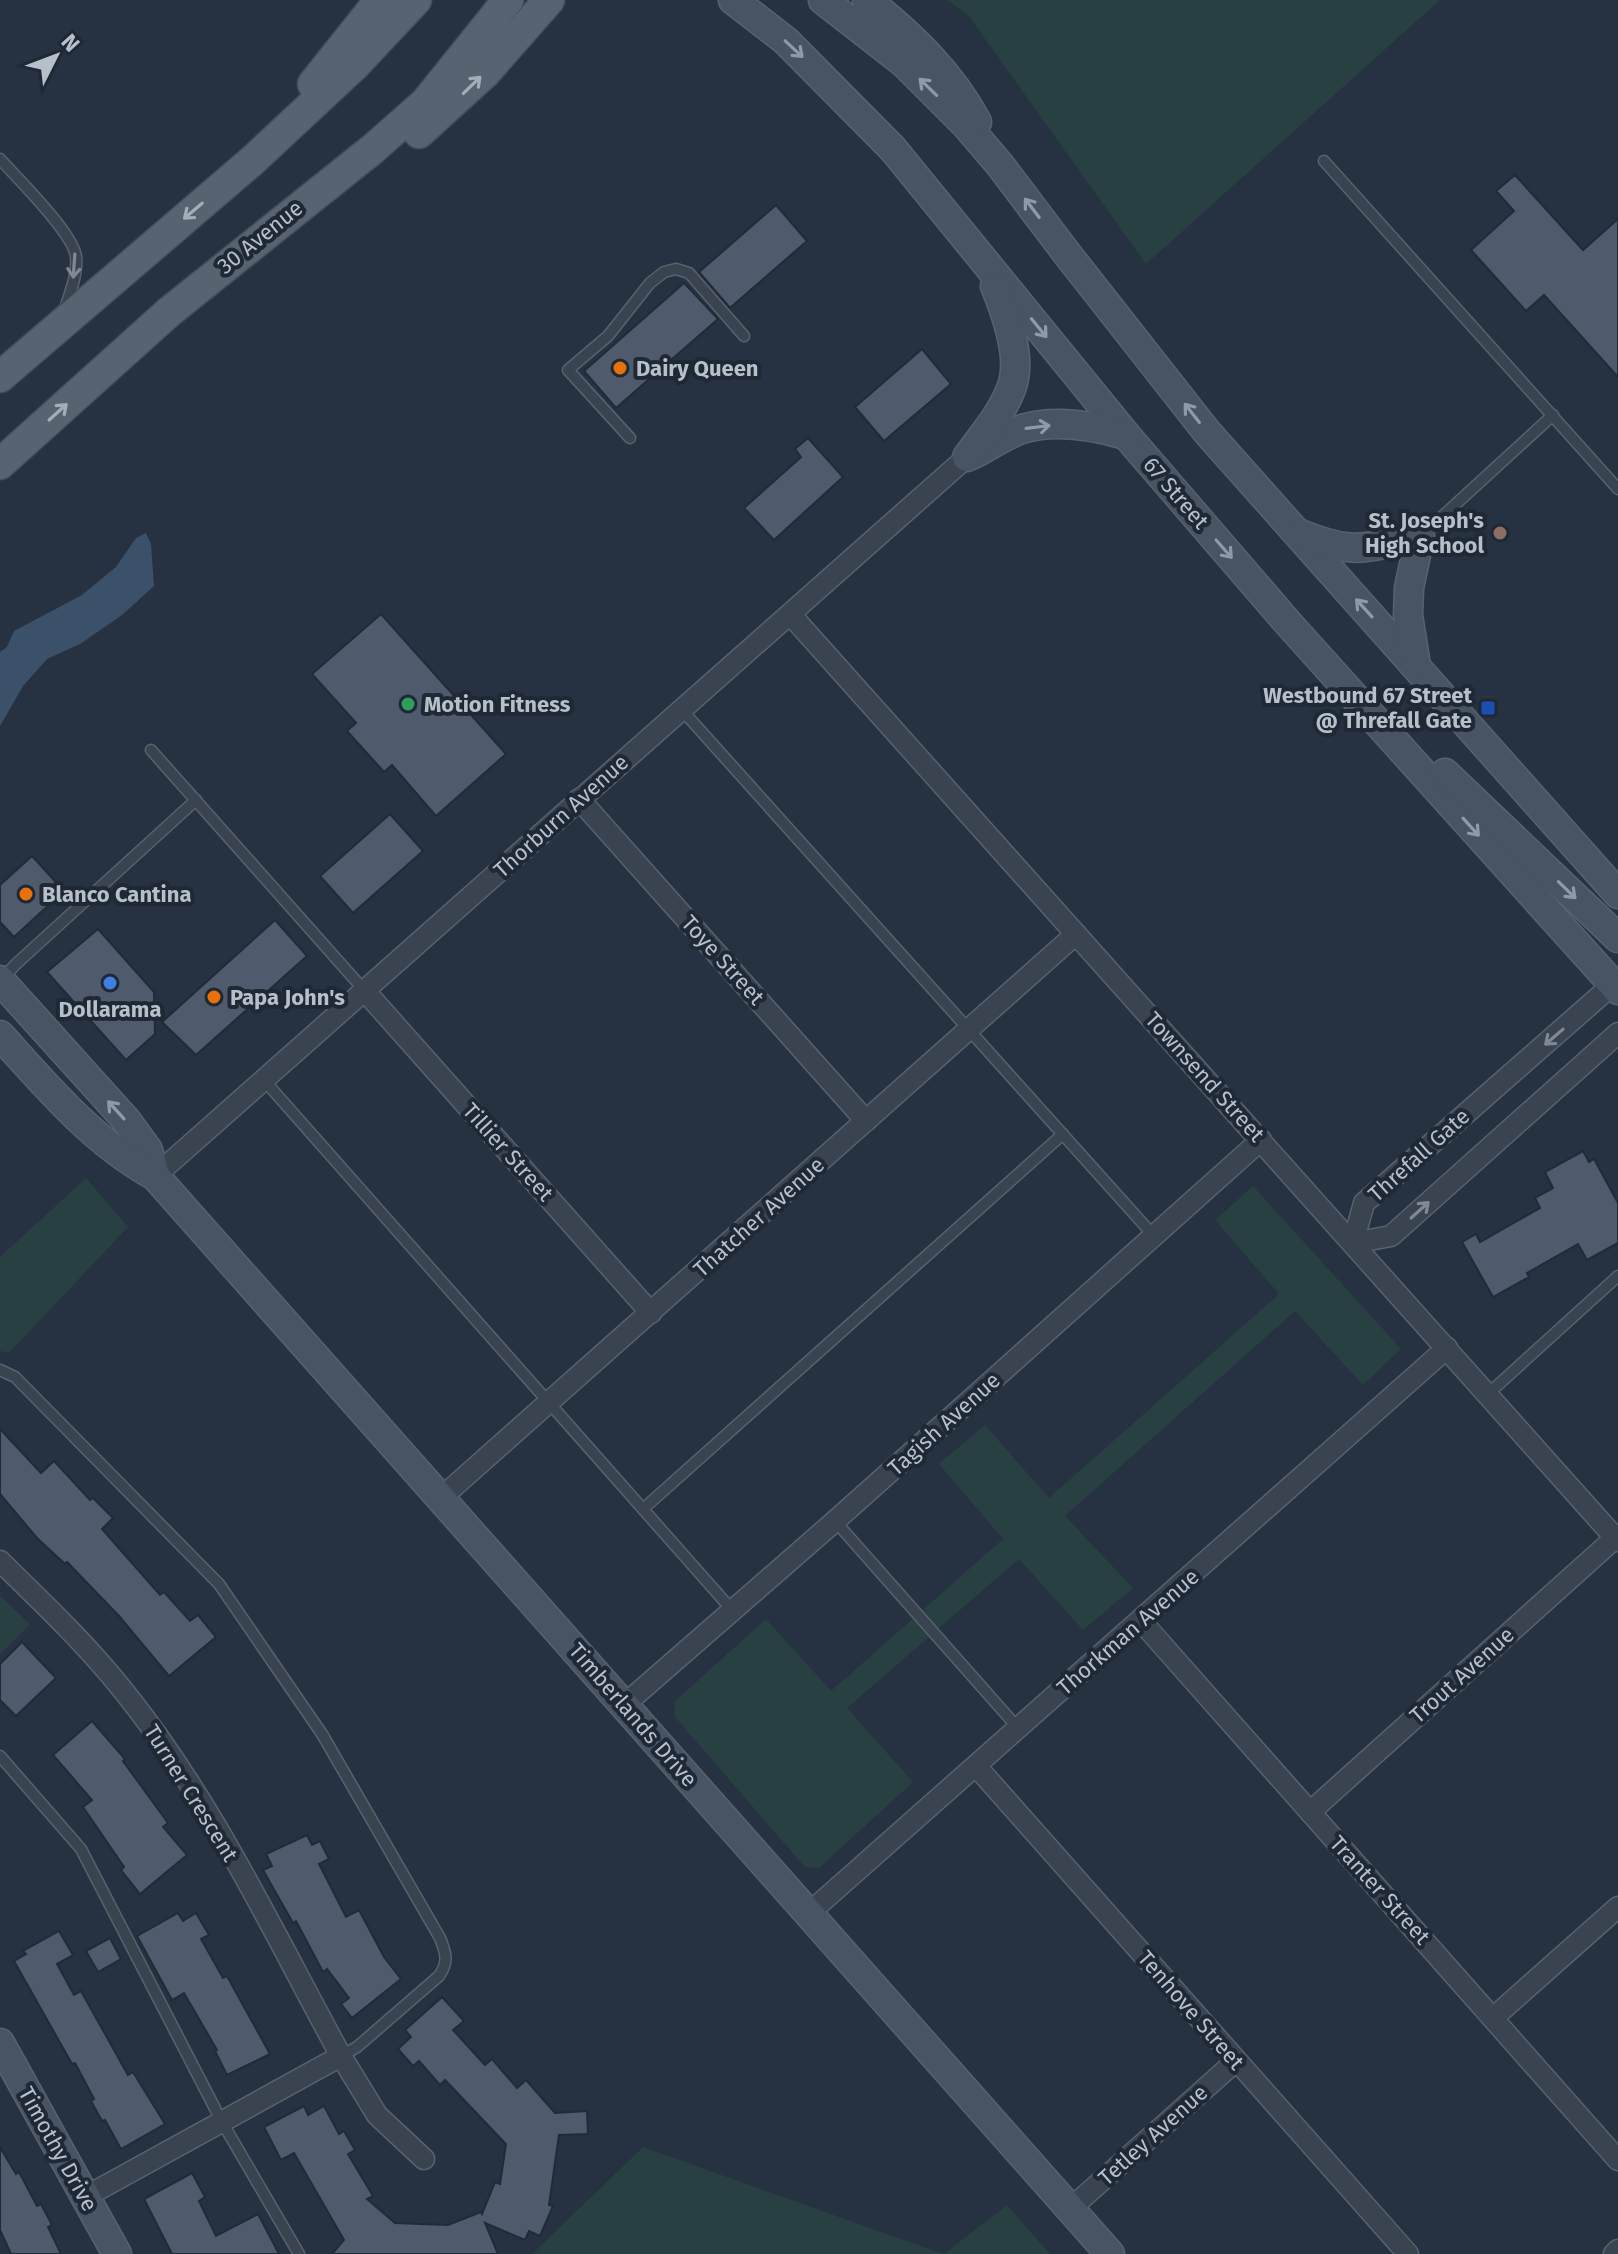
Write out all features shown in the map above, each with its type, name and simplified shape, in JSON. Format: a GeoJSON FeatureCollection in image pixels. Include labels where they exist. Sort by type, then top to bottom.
{"type":"FeatureCollection","features":[{"type":"Feature","properties":{"kind":"main road"},"geometry":{"type":"LineString","coordinates":[[252,161],[380,0]]}},
{"type":"Feature","properties":{"kind":"main road"},"geometry":{"type":"LineString","coordinates":[[0,377],[252,161],[355,65],[416,0]]}},
{"type":"Feature","properties":{"kind":"main road","name":"30 Avenue"},"geometry":{"type":"LineString","coordinates":[[0,464],[169,312],[374,148],[426,102],[508,0]]}},
{"type":"Feature","properties":{"kind":"main road"},"geometry":{"type":"LineString","coordinates":[[317,191],[387,160],[485,73],[549,0]]}},
{"type":"Feature","properties":{"kind":"main road","name":"67 Street"},"geometry":{"type":"LineString","coordinates":[[733,0],[786,41],[893,149],[1126,435],[1288,623],[1617,985]]}},
{"type":"Feature","properties":{"kind":"main road"},"geometry":{"type":"LineString","coordinates":[[823,0],[904,63],[965,124],[1207,432],[1618,894]]}},
{"type":"Feature","properties":{"kind":"main road"},"geometry":{"type":"LineString","coordinates":[[867,0],[933,58],[961,93],[1000,165]]}},
{"type":"Feature","properties":{"kind":"main road"},"geometry":{"type":"LineString","coordinates":[[967,457],[998,413],[1014,381],[1014,340],[983,260]]}},
{"type":"Feature","properties":{"kind":"main road"},"geometry":{"type":"LineString","coordinates":[[0,388],[26,354]]}},
{"type":"Feature","properties":{"kind":"main road"},"geometry":{"type":"LineString","coordinates":[[967,457],[1022,429],[1053,425],[1095,426],[1126,435]]}},
{"type":"Feature","properties":{"kind":"main road"},"geometry":{"type":"LineString","coordinates":[[1293,531],[1329,546],[1347,549],[1371,548],[1420,536],[1409,588],[1408,615],[1416,666]]}},
{"type":"Feature","properties":{"kind":"main road"},"geometry":{"type":"LineString","coordinates":[[1288,623],[1618,938]]}},
{"type":"Feature","properties":{"kind":"main road"},"geometry":{"type":"LineString","coordinates":[[1586,858],[1618,874]]}},
{"type":"Feature","properties":{"kind":"main road","name":"Timberlands Drive"},"geometry":{"type":"LineString","coordinates":[[0,981],[127,1121],[148,1150],[155,1176]]}},
{"type":"Feature","properties":{"kind":"main road","name":"Timberlands Drive"},"geometry":{"type":"LineString","coordinates":[[0,1035],[108,1146],[155,1176],[1110,2254]]}},
{"type":"Feature","properties":{"kind":"main road","name":"Timothy Drive"},"geometry":{"type":"LineString","coordinates":[[0,2043],[117,2254]]}},
{"type":"Feature","properties":{"kind":"street","name":"Thorburn Avenue"},"geometry":{"type":"LineString","coordinates":[[155,1176],[967,457]]}},
{"type":"Feature","properties":{"kind":"street","name":"Townsend Street"},"geometry":{"type":"LineString","coordinates":[[790,614],[1617,1540]]}},
{"type":"Feature","properties":{"kind":"street","name":"Toye Street"},"geometry":{"type":"LineString","coordinates":[[579,799],[866,1121]]}},
{"type":"Feature","properties":{"kind":"street","name":"Thatcher Avenue"},"geometry":{"type":"LineString","coordinates":[[441,1498],[1076,934]]}},
{"type":"Feature","properties":{"kind":"street","name":"Threfall Gate"},"geometry":{"type":"LineString","coordinates":[[1617,985],[1364,1203],[1353,1243],[1391,1236],[1618,1033]]}},
{"type":"Feature","properties":{"kind":"street","name":"Tillier Street"},"geometry":{"type":"LineString","coordinates":[[364,990],[651,1313]]}},
{"type":"Feature","properties":{"kind":"street","name":"Tagish Avenue"},"geometry":{"type":"LineString","coordinates":[[624,1705],[733,1612],[1261,1140]]}},
{"type":"Feature","properties":{"kind":"street","name":"Thorkman Avenue"},"geometry":{"type":"LineString","coordinates":[[808,1914],[1447,1348]]}},
{"type":"Feature","properties":{"kind":"street","name":"Trout Avenue"},"geometry":{"type":"LineString","coordinates":[[1310,1812],[1617,1540]]}},
{"type":"Feature","properties":{"kind":"street","name":"Turner Crescent"},"geometry":{"type":"LineString","coordinates":[[0,1561],[85,1647],[156,1735],[222,1838],[341,2056],[377,2115],[424,2159]]}},
{"type":"Feature","properties":{"kind":"street","name":"Tranter Street"},"geometry":{"type":"LineString","coordinates":[[1141,1621],[1618,2160]]}},
{"type":"Feature","properties":{"kind":"street","name":"Tenhove Street"},"geometry":{"type":"LineString","coordinates":[[976,1766],[1408,2254]]}},
{"type":"Feature","properties":{"kind":"street"},"geometry":{"type":"LineString","coordinates":[[1493,2018],[1618,1907]]}},
{"type":"Feature","properties":{"kind":"street"},"geometry":{"type":"LineString","coordinates":[[85,2197],[341,2056]]}},
{"type":"Feature","properties":{"kind":"street","name":"Tetley Avenue"},"geometry":{"type":"LineString","coordinates":[[1070,2209],[1236,2061]]}},
{"type":"Feature","properties":{"kind":"lane"},"geometry":{"type":"LineString","coordinates":[[0,159],[51,216],[67,237],[76,256],[76,271],[61,323]]}},
{"type":"Feature","properties":{"kind":"lane"},"geometry":{"type":"LineString","coordinates":[[1324,161],[1618,489]]}},
{"type":"Feature","properties":{"kind":"lane"},"geometry":{"type":"LineString","coordinates":[[630,438],[568,370],[608,336],[650,283],[664,272],[676,269],[689,273],[744,336]]}},
{"type":"Feature","properties":{"kind":"lane"},"geometry":{"type":"LineString","coordinates":[[1420,536],[1553,415]]}},
{"type":"Feature","properties":{"kind":"lane"},"geometry":{"type":"LineString","coordinates":[[682,710],[1154,1236]]}},
{"type":"Feature","properties":{"kind":"lane"},"geometry":{"type":"LineString","coordinates":[[151,750],[364,990]]}},
{"type":"Feature","properties":{"kind":"lane"},"geometry":{"type":"LineString","coordinates":[[0,981],[196,800]]}},
{"type":"Feature","properties":{"kind":"lane"},"geometry":{"type":"LineString","coordinates":[[263,1079],[733,1612]]}},
{"type":"Feature","properties":{"kind":"lane"},"geometry":{"type":"LineString","coordinates":[[643,1509],[1063,1134]]}},
{"type":"Feature","properties":{"kind":"lane"},"geometry":{"type":"LineString","coordinates":[[1488,1394],[1618,1276]]}},
{"type":"Feature","properties":{"kind":"lane"},"geometry":{"type":"LineString","coordinates":[[0,1370],[15,1377],[219,1584],[322,1734],[440,1938],[446,1952],[446,1966],[439,1976],[357,2047],[341,2056]]}},
{"type":"Feature","properties":{"kind":"lane"},"geometry":{"type":"LineString","coordinates":[[835,1521],[1018,1728]]}},
{"type":"Feature","properties":{"kind":"lane"},"geometry":{"type":"LineString","coordinates":[[0,1756],[81,1849],[222,2122],[299,2254]]}},
{"type":"Feature","properties":{"kind":"green space"},"geometry":{"type":"Polygon","coordinates":[[[947,0],[1440,0],[1146,264],[968,15],[947,0]]]}},
{"type":"Feature","properties":{"kind":"green space"},"geometry":{"type":"Polygon","coordinates":[[[86,1178],[128,1227],[9,1353],[0,1351],[0,1257],[86,1178]]]}},
{"type":"Feature","properties":{"kind":"green space"},"geometry":{"type":"Polygon","coordinates":[[[1253,1186],[1401,1349],[1363,1385],[1295,1311],[1065,1516],[1133,1588],[1083,1630],[1019,1559],[847,1708],[913,1782],[819,1868],[805,1867],[675,1717],[674,1702],[766,1619],[831,1691],[1003,1539],[939,1464],[985,1425],[1049,1498],[1279,1294],[1215,1220],[1253,1186]]]}},
{"type":"Feature","properties":{"kind":"green space"},"geometry":{"type":"Polygon","coordinates":[[[0,1596],[30,1624],[0,1654],[0,1596]]]}},
{"type":"Feature","properties":{"kind":"green space"},"geometry":{"type":"Polygon","coordinates":[[[643,2147],[943,2254],[532,2254],[643,2147]]]}},
{"type":"Feature","properties":{"kind":"green space"},"geometry":{"type":"Polygon","coordinates":[[[1007,2205],[1050,2254],[944,2254],[1007,2205]]]}},
{"type":"Feature","properties":{"kind":"water"},"geometry":{"type":"Polygon","coordinates":[[[146,533],[151,544],[154,586],[122,615],[80,644],[47,659],[23,686],[0,726],[0,652],[7,647],[14,631],[82,595],[116,567],[136,538],[146,533]]]}},
{"type":"Feature","properties":{"kind":"building"},"geometry":{"type":"Polygon","coordinates":[[[1515,175],[1583,250],[1618,219],[1618,377],[1544,295],[1526,311],[1471,250],[1514,211],[1496,191],[1515,175]]]}},
{"type":"Feature","properties":{"kind":"building"},"geometry":{"type":"Polygon","coordinates":[[[776,205],[807,241],[730,308],[699,272],[776,205]]]}},
{"type":"Feature","properties":{"kind":"building"},"geometry":{"type":"Polygon","coordinates":[[[684,283],[718,319],[616,408],[584,371],[684,283]]]}},
{"type":"Feature","properties":{"kind":"building"},"geometry":{"type":"Polygon","coordinates":[[[922,349],[951,384],[884,441],[855,407],[922,349]]]}},
{"type":"Feature","properties":{"kind":"building"},"geometry":{"type":"Polygon","coordinates":[[[808,438],[843,477],[774,540],[744,508],[801,457],[795,449],[808,438]]]}},
{"type":"Feature","properties":{"kind":"building"},"geometry":{"type":"Polygon","coordinates":[[[381,614],[506,754],[436,816],[392,765],[384,772],[347,731],[356,723],[312,674],[381,614]]]}},
{"type":"Feature","properties":{"kind":"building"},"geometry":{"type":"Polygon","coordinates":[[[390,814],[423,851],[353,913],[320,876],[390,814]]]}},
{"type":"Feature","properties":{"kind":"building"},"geometry":{"type":"Polygon","coordinates":[[[32,856],[64,891],[14,937],[0,922],[0,885],[32,856]]]}},
{"type":"Feature","properties":{"kind":"building"},"geometry":{"type":"Polygon","coordinates":[[[275,920],[307,956],[196,1055],[162,1022],[275,920]]]}},
{"type":"Feature","properties":{"kind":"building"},"geometry":{"type":"Polygon","coordinates":[[[98,929],[154,992],[155,1034],[126,1060],[47,972],[98,929]]]}},
{"type":"Feature","properties":{"kind":"building"},"geometry":{"type":"Polygon","coordinates":[[[1583,1151],[1589,1162],[1594,1159],[1618,1203],[1618,1243],[1587,1260],[1578,1244],[1493,1297],[1462,1242],[1476,1234],[1480,1242],[1540,1208],[1535,1198],[1553,1188],[1545,1172],[1583,1151]]]}},
{"type":"Feature","properties":{"kind":"building"},"geometry":{"type":"Polygon","coordinates":[[[0,1429],[41,1473],[54,1461],[90,1500],[93,1498],[113,1518],[102,1529],[160,1595],[164,1592],[190,1621],[198,1615],[216,1637],[169,1676],[119,1616],[67,1562],[65,1564],[37,1538],[0,1494],[0,1429]]]}},
{"type":"Feature","properties":{"kind":"building"},"geometry":{"type":"Polygon","coordinates":[[[22,1642],[56,1678],[16,1716],[0,1700],[0,1664],[22,1642]]]}},
{"type":"Feature","properties":{"kind":"building"},"geometry":{"type":"Polygon","coordinates":[[[92,1721],[125,1759],[123,1761],[168,1823],[163,1827],[187,1855],[140,1894],[121,1870],[124,1867],[83,1807],[92,1800],[53,1755],[92,1721]]]}},
{"type":"Feature","properties":{"kind":"building"},"geometry":{"type":"Polygon","coordinates":[[[307,1835],[312,1845],[320,1841],[329,1859],[319,1864],[346,1917],[359,1910],[384,1957],[401,1979],[352,2018],[341,2004],[349,1998],[327,1969],[323,1972],[296,1921],[293,1923],[263,1870],[272,1866],[266,1854],[307,1835]]]}},
{"type":"Feature","properties":{"kind":"building"},"geometry":{"type":"Polygon","coordinates":[[[178,1913],[183,1921],[196,1913],[209,1935],[201,1939],[223,1978],[227,1976],[270,2054],[227,2075],[217,2050],[184,1993],[172,2000],[137,1936],[178,1913]]]}},
{"type":"Feature","properties":{"kind":"building"},"geometry":{"type":"Polygon","coordinates":[[[59,1931],[73,1955],[57,1964],[74,1995],[81,1991],[128,2075],[133,2072],[165,2124],[121,2149],[105,2120],[102,2121],[75,2063],[72,2064],[14,1961],[26,1954],[23,1951],[59,1931]]]}},
{"type":"Feature","properties":{"kind":"building"},"geometry":{"type":"Polygon","coordinates":[[[110,1938],[121,1959],[98,1972],[86,1951],[110,1938]]]}},
{"type":"Feature","properties":{"kind":"building"},"geometry":{"type":"Polygon","coordinates":[[[442,1997],[464,2021],[453,2030],[485,2065],[492,2059],[517,2088],[526,2080],[555,2113],[587,2111],[588,2134],[559,2135],[549,2205],[553,2206],[540,2236],[529,2231],[525,2240],[485,2223],[498,2254],[332,2254],[344,2240],[294,2153],[281,2160],[264,2127],[304,2106],[308,2115],[324,2106],[339,2134],[344,2131],[355,2150],[348,2154],[373,2196],[367,2199],[395,2223],[448,2225],[482,2214],[495,2182],[500,2184],[506,2144],[445,2080],[440,2085],[419,2061],[413,2066],[398,2049],[411,2037],[405,2030],[442,1997]]]}},
{"type":"Feature","properties":{"kind":"building"},"geometry":{"type":"Polygon","coordinates":[[[0,2147],[16,2174],[19,2172],[37,2206],[41,2204],[52,2225],[48,2227],[61,2254],[11,2254],[0,2230],[0,2147]]]}},
{"type":"Feature","properties":{"kind":"building"},"geometry":{"type":"Polygon","coordinates":[[[192,2173],[205,2197],[199,2201],[216,2236],[258,2214],[279,2254],[172,2254],[144,2199],[192,2173]]]}},
{"type":"Feature","properties":{"kind":"place","name":"Dairy Queen"},"geometry":{"type":"Point","coordinates":[620,368]}},
{"type":"Feature","properties":{"kind":"place","name":"St. Joseph's High School"},"geometry":{"type":"Point","coordinates":[1500,533]}},
{"type":"Feature","properties":{"kind":"place","name":"Motion Fitness"},"geometry":{"type":"Point","coordinates":[408,704]}},
{"type":"Feature","properties":{"kind":"place","name":"Westbound 67 Street @ Threfall Gate"},"geometry":{"type":"Point","coordinates":[1488,708]}},
{"type":"Feature","properties":{"kind":"place","name":"Blanco Cantina"},"geometry":{"type":"Point","coordinates":[26,894]}},
{"type":"Feature","properties":{"kind":"place","name":"Dollarama"},"geometry":{"type":"Point","coordinates":[110,983]}},
{"type":"Feature","properties":{"kind":"place","name":"Papa John's"},"geometry":{"type":"Point","coordinates":[214,997]}}]}
